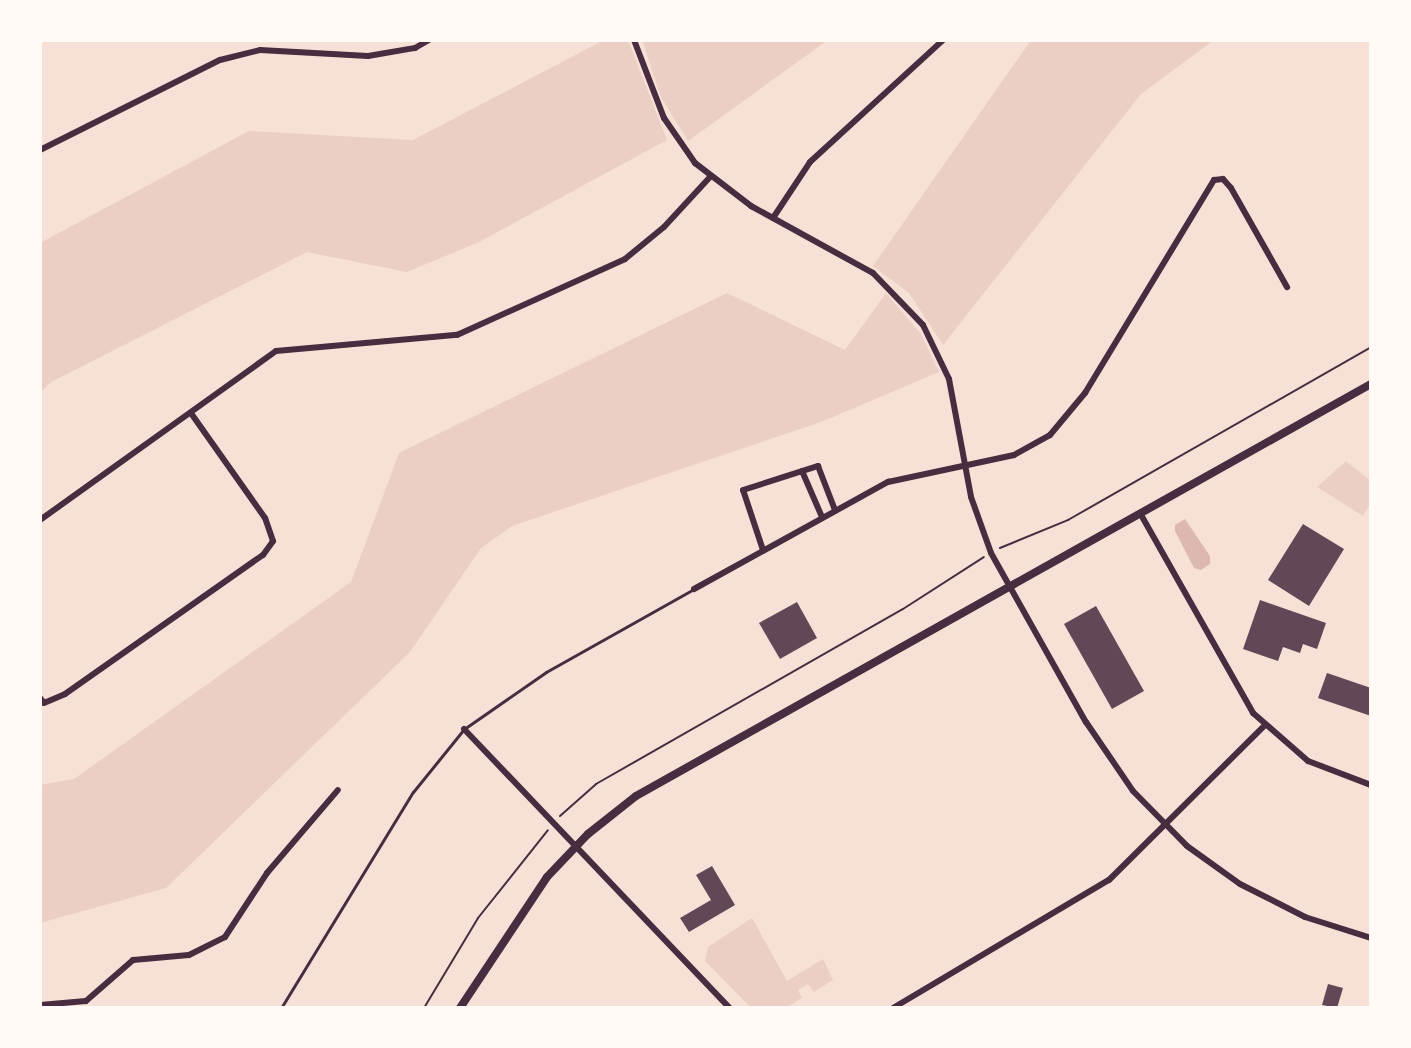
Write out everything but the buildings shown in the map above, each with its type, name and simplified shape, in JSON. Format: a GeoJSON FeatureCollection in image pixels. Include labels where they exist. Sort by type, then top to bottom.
{"type":"FeatureCollection","features":[{"type":"Feature","properties":{"kind":"main road"},"geometry":{"type":"LineString","coordinates":[[460,1008],[527,901],[575,846],[653,786],[1371,384]]}},
{"type":"Feature","properties":{"kind":"street"},"geometry":{"type":"LineString","coordinates":[[40,150],[220,60],[260,50],[368,56],[415,48],[429,40]]}},
{"type":"Feature","properties":{"kind":"street"},"geometry":{"type":"LineString","coordinates":[[634,40],[667,125],[710,177],[773,218],[851,259],[912,310],[949,379],[976,518],[991,553],[1109,758],[1165,827],[1261,897],[1371,938]]}},
{"type":"Feature","properties":{"kind":"street"},"geometry":{"type":"LineString","coordinates":[[773,218],[810,162],[943,40]]}},
{"type":"Feature","properties":{"kind":"street"},"geometry":{"type":"LineString","coordinates":[[40,520],[276,351],[457,335],[625,259],[664,227],[710,177]]}},
{"type":"Feature","properties":{"kind":"street"},"geometry":{"type":"LineString","coordinates":[[694,589],[835,510],[902,477],[1026,450],[1070,414],[1214,180],[1223,179],[1231,188],[1287,287]]}},
{"type":"Feature","properties":{"kind":"street"},"geometry":{"type":"LineString","coordinates":[[40,698],[44,703],[65,694],[263,555],[273,541],[265,518],[191,413]]}},
{"type":"Feature","properties":{"kind":"street"},"geometry":{"type":"LineString","coordinates":[[763,550],[743,490],[818,466],[835,510]]}},
{"type":"Feature","properties":{"kind":"street"},"geometry":{"type":"LineString","coordinates":[[802,471],[822,517]]}},
{"type":"Feature","properties":{"kind":"street"},"geometry":{"type":"LineString","coordinates":[[1140,513],[1211,644],[1264,726],[1308,761],[1371,785]]}},
{"type":"Feature","properties":{"kind":"street"},"geometry":{"type":"LineString","coordinates":[[893,1008],[1100,886],[1165,827],[1264,726]]}},
{"type":"Feature","properties":{"kind":"street"},"geometry":{"type":"LineString","coordinates":[[464,729],[730,1008]]}},
{"type":"Feature","properties":{"kind":"street"},"geometry":{"type":"LineString","coordinates":[[40,1005],[86,1001],[133,960],[189,955],[225,937],[267,873],[338,790]]}},
{"type":"Feature","properties":{"kind":"lane"},"geometry":{"type":"LineString","coordinates":[[281,1008],[413,792],[464,729],[534,679],[694,589]]}},
{"type":"Feature","properties":{"kind":"path"},"geometry":{"type":"LineString","coordinates":[[424,1008],[478,918],[553,823],[596,784],[903,609],[991,553],[1068,520],[1371,347]]}},
{"type":"Feature","properties":{"kind":"shaded area"},"geometry":{"type":"Polygon","coordinates":[[[604,40],[628,40],[667,140],[479,242],[407,272],[307,252],[51,382],[40,393],[40,243],[249,131],[413,140],[604,40]]]}},
{"type":"Feature","properties":{"kind":"shaded area"},"geometry":{"type":"Polygon","coordinates":[[[642,40],[828,40],[688,141],[661,97],[642,40]]]}},
{"type":"Feature","properties":{"kind":"shaded area"},"geometry":{"type":"Polygon","coordinates":[[[1031,40],[1214,40],[1141,94],[943,345],[909,293],[873,266],[1031,40]]]}},
{"type":"Feature","properties":{"kind":"shaded area"},"geometry":{"type":"Polygon","coordinates":[[[727,293],[845,350],[886,293],[921,334],[939,372],[821,422],[512,526],[481,548],[410,652],[166,888],[40,923],[40,785],[74,779],[351,582],[399,453],[727,293]]]}},
{"type":"Feature","properties":{"kind":"shaded area"},"geometry":{"type":"Polygon","coordinates":[[[1346,461],[1371,481],[1371,502],[1363,516],[1317,487],[1346,461]]]}},
{"type":"Feature","properties":{"kind":"shaded area"},"geometry":{"type":"Polygon","coordinates":[[[1185,519],[1210,556],[1210,564],[1201,570],[1194,568],[1175,531],[1175,525],[1185,519]]]}},
{"type":"Feature","properties":{"kind":"shaded area"},"geometry":{"type":"Polygon","coordinates":[[[752,918],[787,981],[823,959],[833,980],[814,992],[808,984],[798,990],[802,998],[786,1008],[751,1008],[705,961],[708,947],[752,918]]]}}]}
